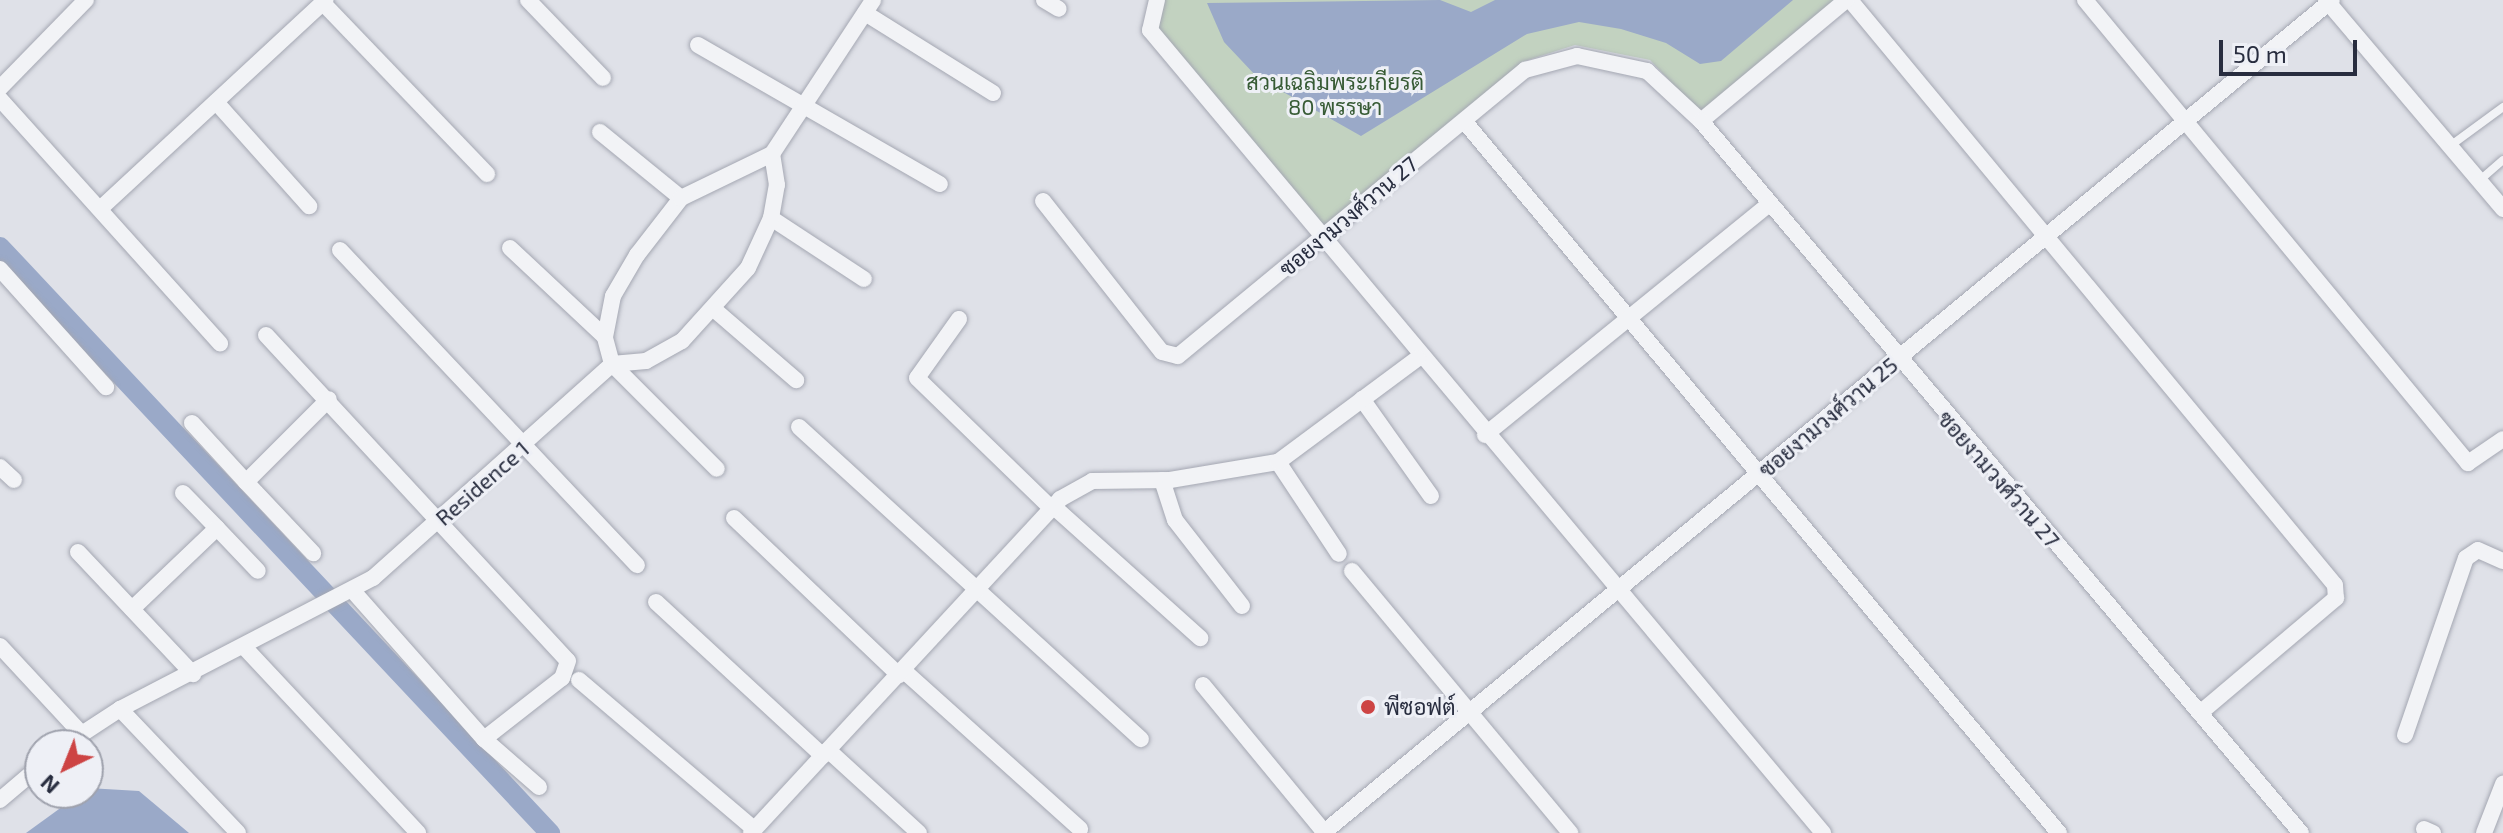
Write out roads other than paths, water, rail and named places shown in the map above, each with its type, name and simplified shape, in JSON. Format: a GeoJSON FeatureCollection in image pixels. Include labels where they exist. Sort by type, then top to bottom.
{"type":"FeatureCollection","features":[{"type":"Feature","properties":{"kind":"street"},"geometry":{"type":"LineString","coordinates":[[0,88],[86,0]]}},
{"type":"Feature","properties":{"kind":"street"},"geometry":{"type":"LineString","coordinates":[[528,0],[603,78]]}},
{"type":"Feature","properties":{"kind":"street"},"geometry":{"type":"LineString","coordinates":[[1044,0],[1059,9]]}},
{"type":"Feature","properties":{"kind":"street"},"geometry":{"type":"LineString","coordinates":[[1157,0],[1146,23],[1418,358],[1823,833]]}},
{"type":"Feature","properties":{"kind":"street"},"geometry":{"type":"LineString","coordinates":[[1701,121],[1848,0],[2042,240],[2339,593],[2200,713]]}},
{"type":"Feature","properties":{"kind":"street"},"geometry":{"type":"LineString","coordinates":[[2085,0],[2468,463],[2503,439]]}},
{"type":"Feature","properties":{"kind":"street"},"geometry":{"type":"LineString","coordinates":[[2329,1],[2503,209]]}},
{"type":"Feature","properties":{"kind":"street","name":"ซอยงามวงศ์วาน 25"},"geometry":{"type":"LineString","coordinates":[[1324,833],[1464,711],[1618,590],[2329,1]]}},
{"type":"Feature","properties":{"kind":"street"},"geometry":{"type":"LineString","coordinates":[[101,208],[324,2],[487,174]]}},
{"type":"Feature","properties":{"kind":"street"},"geometry":{"type":"LineString","coordinates":[[717,469],[612,364],[605,337],[613,296],[681,198],[772,154],[869,6],[993,93]]}},
{"type":"Feature","properties":{"kind":"street"},"geometry":{"type":"LineString","coordinates":[[698,45],[940,184]]}},
{"type":"Feature","properties":{"kind":"street","name":"ซอยงามวงศ์วาน 27"},"geometry":{"type":"LineString","coordinates":[[1043,201],[1162,352],[1178,356],[1525,70],[1577,56],[1647,71],[1701,121],[1897,360],[2301,833]]}},
{"type":"Feature","properties":{"kind":"street"},"geometry":{"type":"LineString","coordinates":[[0,99],[220,343]]}},
{"type":"Feature","properties":{"kind":"street"},"geometry":{"type":"LineString","coordinates":[[216,102],[309,206]]}},
{"type":"Feature","properties":{"kind":"street"},"geometry":{"type":"LineString","coordinates":[[1464,121],[1755,477],[2059,833]]}},
{"type":"Feature","properties":{"kind":"street"},"geometry":{"type":"LineString","coordinates":[[600,132],[681,198]]}},
{"type":"Feature","properties":{"kind":"street"},"geometry":{"type":"LineString","coordinates":[[612,364],[646,361],[716,311],[748,268],[771,218],[777,185],[772,154]]}},
{"type":"Feature","properties":{"kind":"street"},"geometry":{"type":"LineString","coordinates":[[1485,435],[1769,204]]}},
{"type":"Feature","properties":{"kind":"street"},"geometry":{"type":"LineString","coordinates":[[771,218],[864,279]]}},
{"type":"Feature","properties":{"kind":"street"},"geometry":{"type":"LineString","coordinates":[[510,248],[605,337]]}},
{"type":"Feature","properties":{"kind":"street"},"geometry":{"type":"LineString","coordinates":[[340,250],[637,565]]}},
{"type":"Feature","properties":{"kind":"street"},"geometry":{"type":"LineString","coordinates":[[0,269],[106,387]]}},
{"type":"Feature","properties":{"kind":"street"},"geometry":{"type":"LineString","coordinates":[[716,311],[796,380]]}},
{"type":"Feature","properties":{"kind":"street"},"geometry":{"type":"LineString","coordinates":[[959,319],[917,378],[1052,507],[1200,638]]}},
{"type":"Feature","properties":{"kind":"street"},"geometry":{"type":"LineString","coordinates":[[266,335],[329,399],[436,524],[568,661],[562,678],[484,739]]}},
{"type":"Feature","properties":{"kind":"street"},"geometry":{"type":"LineString","coordinates":[[579,680],[752,831],[1052,507],[1092,481],[1162,480],[1278,462],[1418,358]]}},
{"type":"Feature","properties":{"kind":"street","name":"Residence 1"},"geometry":{"type":"LineString","coordinates":[[246,649],[318,613],[350,593],[436,524],[612,364]]}},
{"type":"Feature","properties":{"kind":"street"},"geometry":{"type":"LineString","coordinates":[[246,482],[329,399]]}},
{"type":"Feature","properties":{"kind":"street"},"geometry":{"type":"LineString","coordinates":[[1362,399],[1431,496]]}},
{"type":"Feature","properties":{"kind":"street"},"geometry":{"type":"LineString","coordinates":[[192,423],[313,553]]}},
{"type":"Feature","properties":{"kind":"street"},"geometry":{"type":"LineString","coordinates":[[799,427],[1141,739]]}},
{"type":"Feature","properties":{"kind":"street"},"geometry":{"type":"LineString","coordinates":[[1278,462],[1339,554]]}},
{"type":"Feature","properties":{"kind":"street"},"geometry":{"type":"LineString","coordinates":[[0,467],[14,480]]}},
{"type":"Feature","properties":{"kind":"street"},"geometry":{"type":"LineString","coordinates":[[1162,480],[1175,520],[1242,606]]}},
{"type":"Feature","properties":{"kind":"street"},"geometry":{"type":"LineString","coordinates":[[183,493],[258,571]]}},
{"type":"Feature","properties":{"kind":"street"},"geometry":{"type":"LineString","coordinates":[[734,518],[901,672],[1080,829]]}},
{"type":"Feature","properties":{"kind":"street"},"geometry":{"type":"LineString","coordinates":[[132,609],[217,528]]}},
{"type":"Feature","properties":{"kind":"street"},"geometry":{"type":"LineString","coordinates":[[2405,735],[2466,558],[2478,550],[2503,561]]}},
{"type":"Feature","properties":{"kind":"street"},"geometry":{"type":"LineString","coordinates":[[78,552],[193,674]]}},
{"type":"Feature","properties":{"kind":"street"},"geometry":{"type":"LineString","coordinates":[[1352,571],[1464,711],[1570,833]]}},
{"type":"Feature","properties":{"kind":"street"},"geometry":{"type":"LineString","coordinates":[[350,593],[484,739],[539,787]]}},
{"type":"Feature","properties":{"kind":"street"},"geometry":{"type":"LineString","coordinates":[[656,602],[919,833]]}},
{"type":"Feature","properties":{"kind":"street"},"geometry":{"type":"LineString","coordinates":[[0,646],[77,729]]}},
{"type":"Feature","properties":{"kind":"street"},"geometry":{"type":"LineString","coordinates":[[85,729],[120,709],[246,649],[418,833]]}},
{"type":"Feature","properties":{"kind":"street"},"geometry":{"type":"LineString","coordinates":[[1203,685],[1324,833]]}},
{"type":"Feature","properties":{"kind":"street"},"geometry":{"type":"LineString","coordinates":[[120,709],[238,833]]}},
{"type":"Feature","properties":{"kind":"street"},"geometry":{"type":"LineString","coordinates":[[0,800],[24,780]]}},
{"type":"Feature","properties":{"kind":"street"},"geometry":{"type":"LineString","coordinates":[[2484,833],[2503,784]]}},
{"type":"Feature","properties":{"kind":"lane"},"geometry":{"type":"LineString","coordinates":[[2450,146],[2503,107]]}},
{"type":"Feature","properties":{"kind":"lane"},"geometry":{"type":"LineString","coordinates":[[2480,180],[2503,160]]}},
{"type":"Feature","properties":{"kind":"water"},"geometry":{"type":"Polygon","coordinates":[[[1440,0],[1471,12],[1495,0],[1793,0],[1721,61],[1700,64],[1666,43],[1621,29],[1579,22],[1527,34],[1361,136],[1257,77],[1224,42],[1207,3],[1440,0]]]}},
{"type":"Feature","properties":{"kind":"water"},"geometry":{"type":"Polygon","coordinates":[[[104,789],[139,791],[189,833],[26,833],[59,809],[104,809],[104,789]]]}},
{"type":"Feature","properties":{"kind":"waterway"},"geometry":{"type":"LineString","coordinates":[[0,247],[550,833]]}},
{"type":"Feature","properties":{"kind":"place","name":"พีซอฟต์"},"geometry":{"type":"Point","coordinates":[1368,707]}},
{"type":"Feature","properties":{"kind":"park label","name":"สวนเฉลิมพระเกียรติ 80 พรรษา"},"geometry":{"type":"Point","coordinates":[1335,94]}}]}
